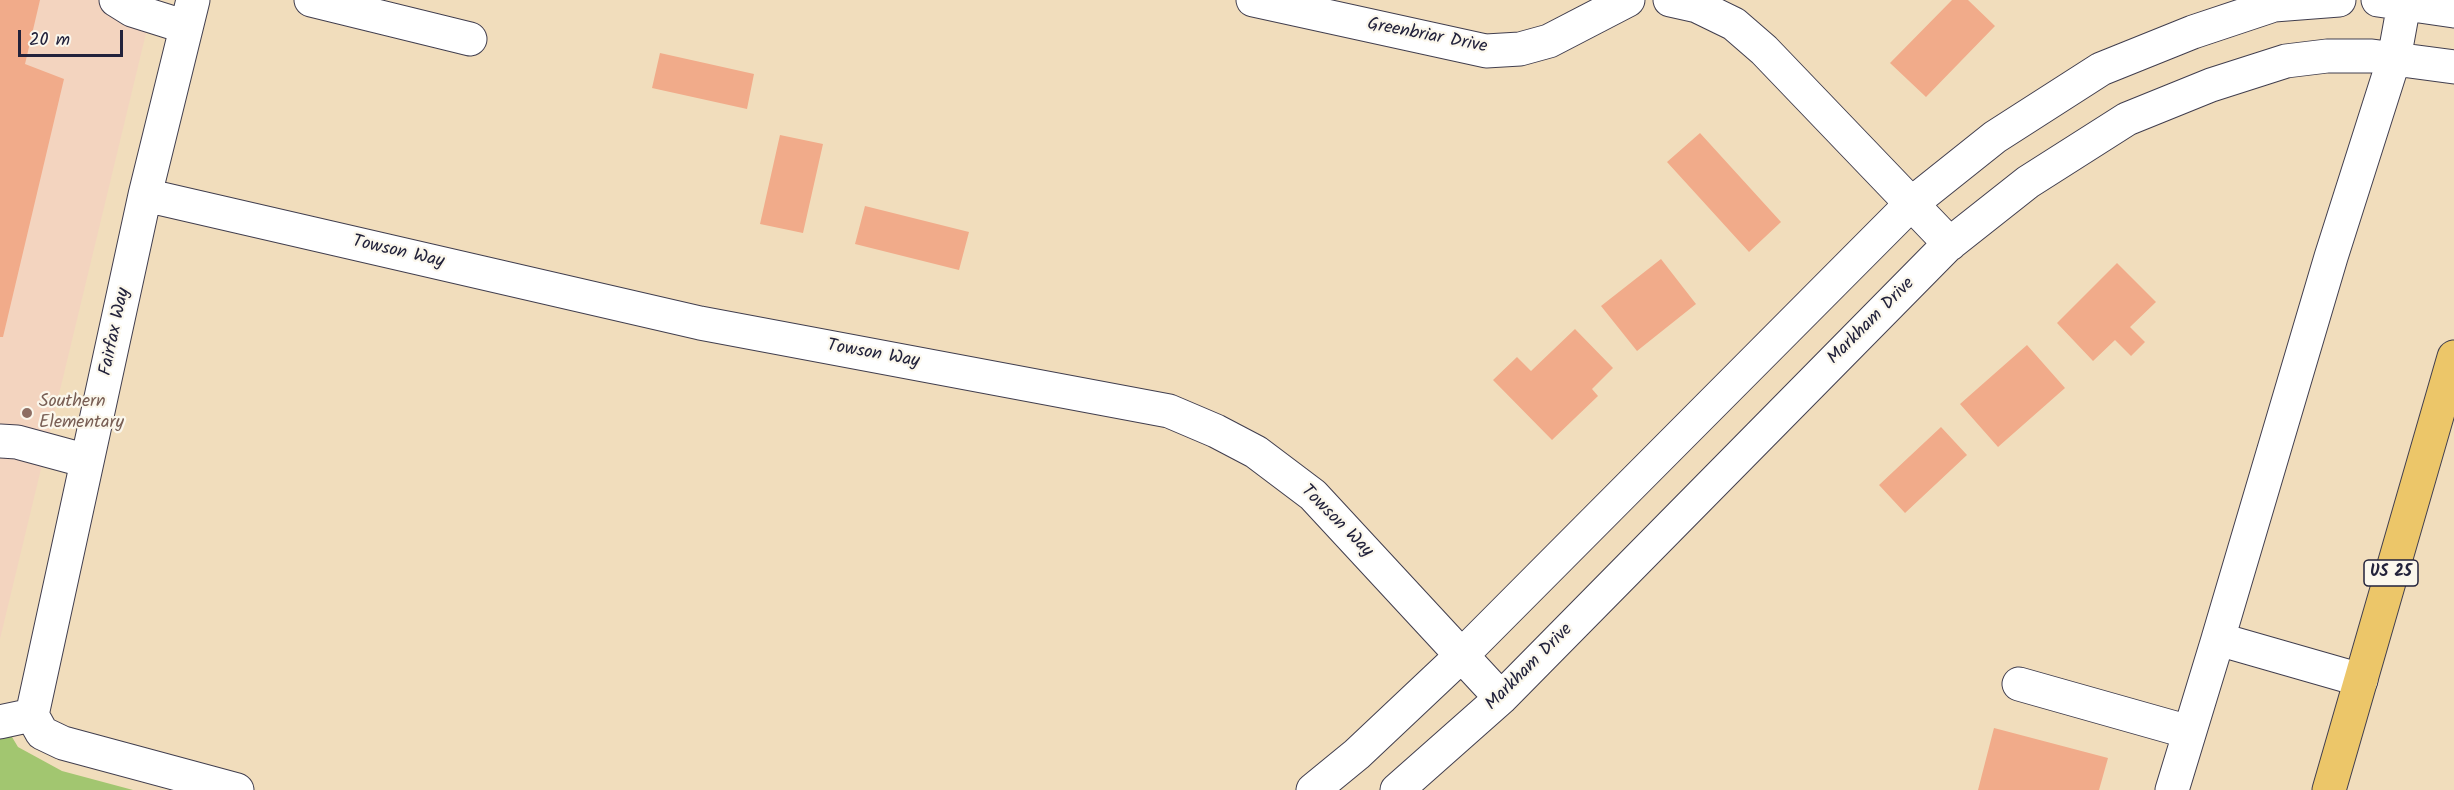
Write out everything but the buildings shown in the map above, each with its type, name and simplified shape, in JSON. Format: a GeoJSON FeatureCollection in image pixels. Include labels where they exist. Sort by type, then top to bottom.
{"type":"FeatureCollection","features":[{"type":"Feature","properties":{"kind":"main road","name":"US 25"},"geometry":{"type":"LineString","coordinates":[[2329,790],[2454,357]]}},
{"type":"Feature","properties":{"kind":"street"},"geometry":{"type":"LineString","coordinates":[[116,0],[132,10],[190,14]]}},
{"type":"Feature","properties":{"kind":"street"},"geometry":{"type":"LineString","coordinates":[[311,0],[470,39]]}},
{"type":"Feature","properties":{"kind":"street","name":"Greenbriar Drive"},"geometry":{"type":"LineString","coordinates":[[1253,0],[1486,51],[1520,49],[1549,41],[1628,0]]}},
{"type":"Feature","properties":{"kind":"street"},"geometry":{"type":"LineString","coordinates":[[1670,0],[1697,6],[1734,24],[1764,50],[1950,244]]}},
{"type":"Feature","properties":{"kind":"street"},"geometry":{"type":"LineString","coordinates":[[1313,790],[1357,754],[1462,656],[1911,204],[1995,137],[2102,69],[2193,32],[2274,5],[2339,0]]}},
{"type":"Feature","properties":{"kind":"street"},"geometry":{"type":"LineString","coordinates":[[2172,790],[2331,257],[2394,59],[2391,2],[2454,11]]}},
{"type":"Feature","properties":{"kind":"street","name":"Fairfax Way"},"geometry":{"type":"LineString","coordinates":[[37,724],[87,461],[145,195],[190,14]]}},
{"type":"Feature","properties":{"kind":"street","name":"Markham Drive"},"geometry":{"type":"LineString","coordinates":[[1397,790],[1501,698],[1950,244],[2028,182],[2127,119],[2211,85],[2286,61],[2327,56],[2372,56],[2454,67]]}},
{"type":"Feature","properties":{"kind":"street","name":"Towson Way"},"geometry":{"type":"LineString","coordinates":[[145,195],[699,323],[1170,411],[1256,452],[1313,495],[1501,698]]}},
{"type":"Feature","properties":{"kind":"street"},"geometry":{"type":"LineString","coordinates":[[0,441],[17,442],[87,461]]}},
{"type":"Feature","properties":{"kind":"street"},"geometry":{"type":"LineString","coordinates":[[2218,639],[2361,680]]}},
{"type":"Feature","properties":{"kind":"street"},"geometry":{"type":"LineString","coordinates":[[2019,684],[2189,732]]}},
{"type":"Feature","properties":{"kind":"street"},"geometry":{"type":"LineString","coordinates":[[0,722],[37,724],[63,742],[237,790]]}},
{"type":"Feature","properties":{"kind":"shaded area","name":"Southern Elementary"},"geometry":{"type":"Polygon","coordinates":[[[0,0],[154,0],[0,639],[0,0]]]}},
{"type":"Feature","properties":{"kind":"green space"},"geometry":{"type":"Polygon","coordinates":[[[0,717],[18,747],[62,771],[133,790],[0,790],[0,717]]]}},
{"type":"Feature","properties":{"kind":"place","name":"Southern Elementary"},"geometry":{"type":"Point","coordinates":[27,413]}}]}
